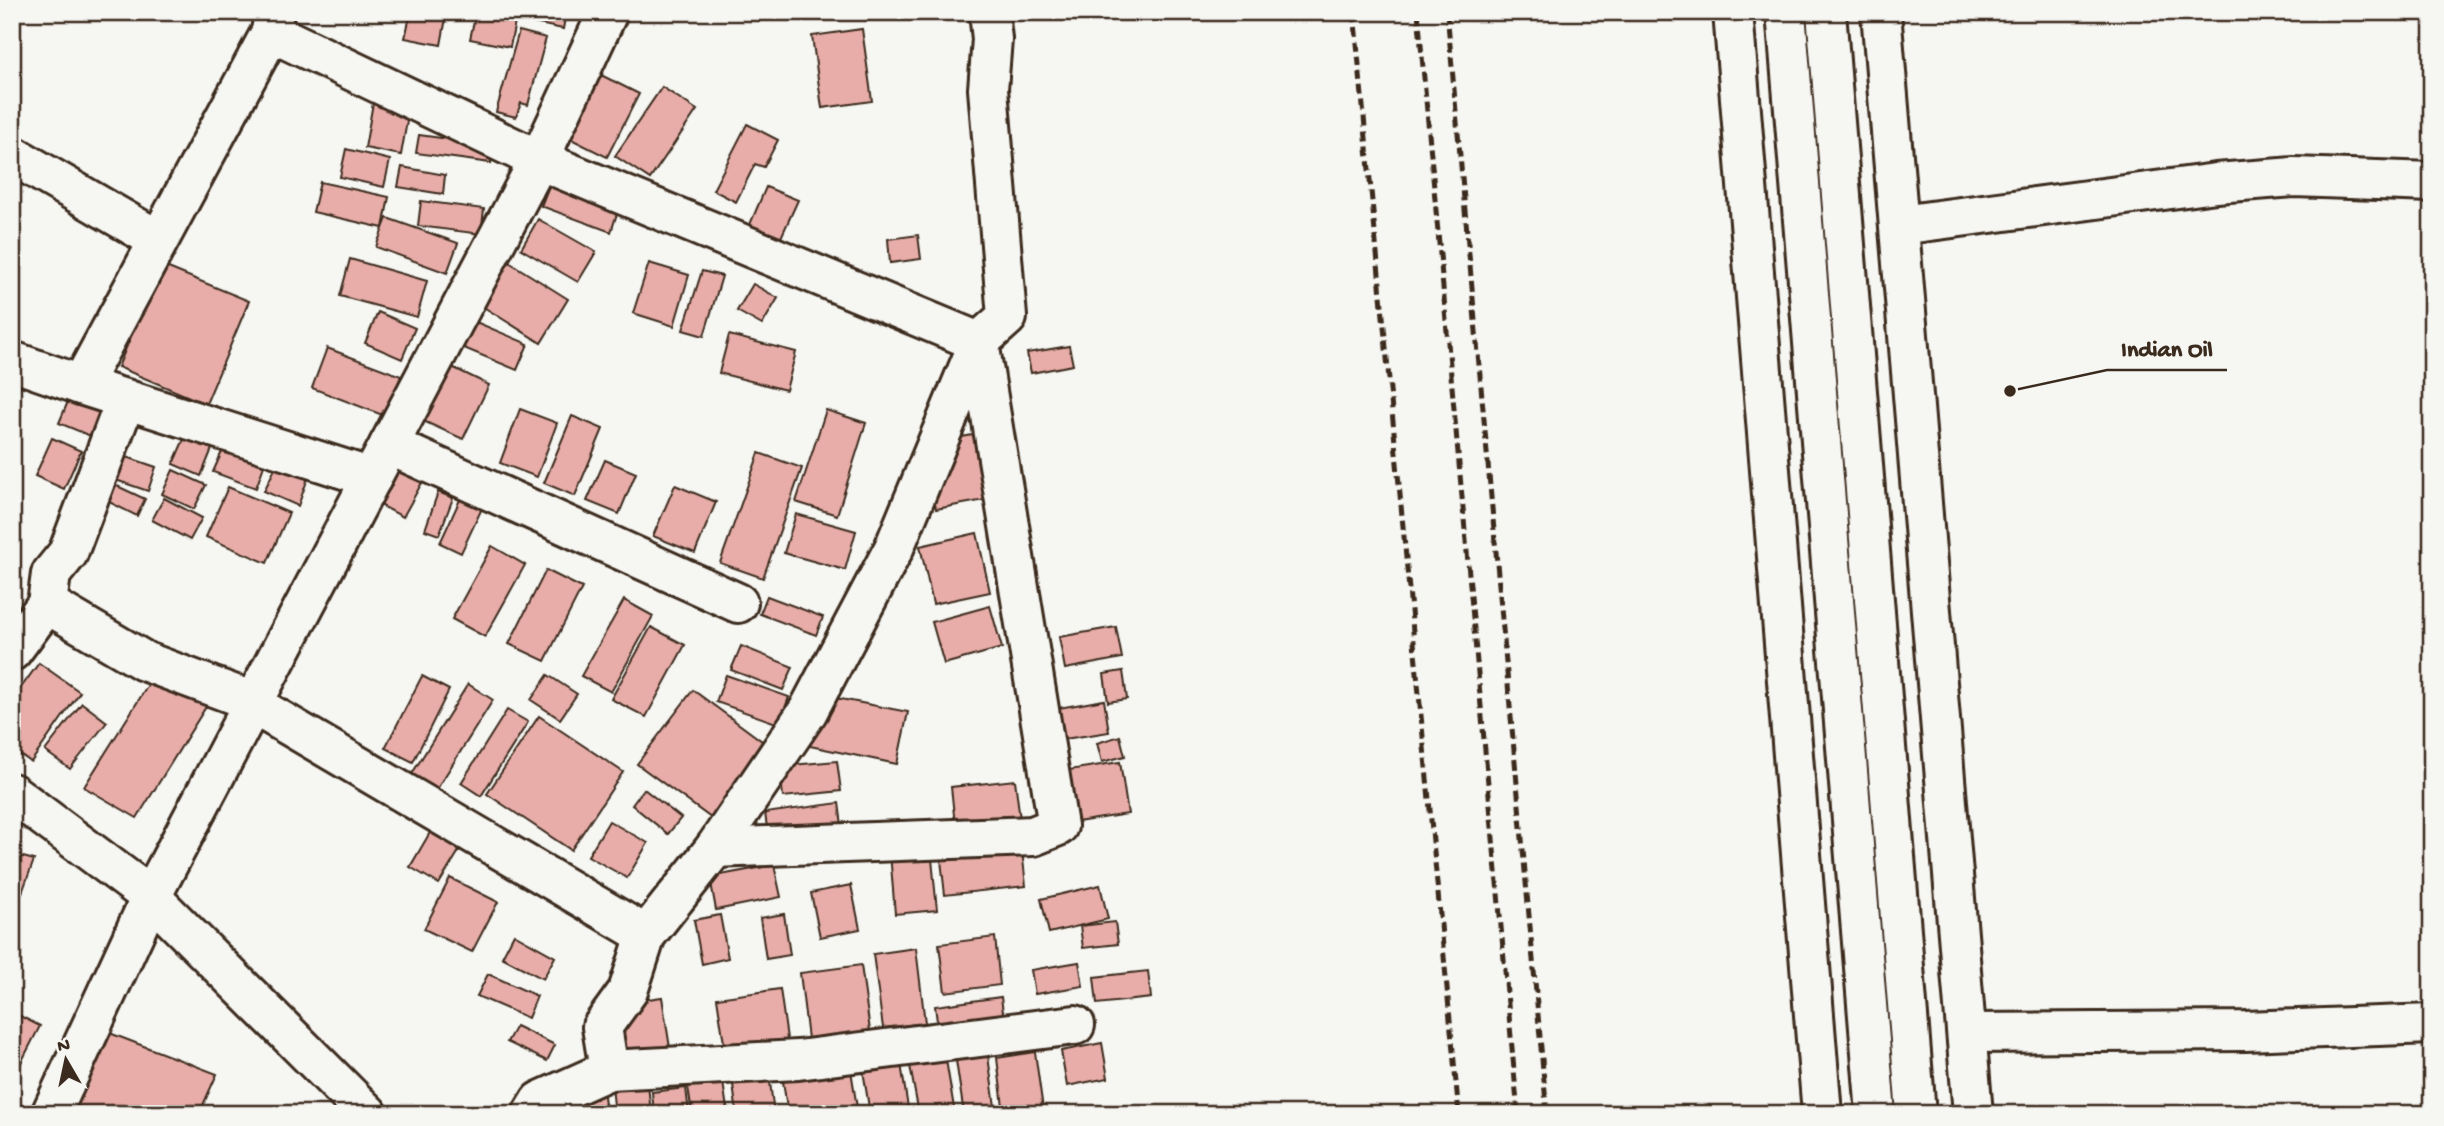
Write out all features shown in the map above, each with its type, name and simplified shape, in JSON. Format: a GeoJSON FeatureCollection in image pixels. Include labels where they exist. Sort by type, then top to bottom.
{"type":"FeatureCollection","features":[{"type":"Feature","properties":{"kind":"main road"},"geometry":{"type":"LineString","coordinates":[[51,1114],[151,897],[539,160],[608,12]]}},
{"type":"Feature","properties":{"kind":"main road"},"geometry":{"type":"LineString","coordinates":[[608,1070],[602,1027],[628,991],[646,935],[715,848],[807,711],[894,548],[979,342],[1007,317],[988,89],[992,39],[989,12]]}},
{"type":"Feature","properties":{"kind":"main road"},"geometry":{"type":"LineString","coordinates":[[1733,12],[1822,1114]]}},
{"type":"Feature","properties":{"kind":"main road"},"geometry":{"type":"LineString","coordinates":[[1786,12],[1876,1114]]}},
{"type":"Feature","properties":{"kind":"main road"},"geometry":{"type":"LineString","coordinates":[[1826,12],[1916,1114]]}},
{"type":"Feature","properties":{"kind":"main road"},"geometry":{"type":"LineString","coordinates":[[1881,12],[1973,1114]]}},
{"type":"Feature","properties":{"kind":"main road"},"geometry":{"type":"LineString","coordinates":[[80,385],[272,22],[539,160],[979,342]]}},
{"type":"Feature","properties":{"kind":"main road"},"geometry":{"type":"LineString","coordinates":[[12,155],[158,240]]}},
{"type":"Feature","properties":{"kind":"main road"},"geometry":{"type":"LineString","coordinates":[[1899,225],[2216,183],[2294,177],[2432,182]]}},
{"type":"Feature","properties":{"kind":"main road"},"geometry":{"type":"LineString","coordinates":[[715,848],[1033,836],[1058,826],[979,342]]}},
{"type":"Feature","properties":{"kind":"main road"},"geometry":{"type":"LineString","coordinates":[[12,361],[126,400],[380,461],[738,603]]}},
{"type":"Feature","properties":{"kind":"main road"},"geometry":{"type":"LineString","coordinates":[[12,651],[47,604],[51,574],[68,553],[126,400]]}},
{"type":"Feature","properties":{"kind":"main road"},"geometry":{"type":"LineString","coordinates":[[47,604],[145,661],[254,702],[254,705],[646,935]]}},
{"type":"Feature","properties":{"kind":"main road"},"geometry":{"type":"LineString","coordinates":[[12,793],[151,897],[369,1114]]}},
{"type":"Feature","properties":{"kind":"main road"},"geometry":{"type":"LineString","coordinates":[[1967,1033],[2245,1031],[2432,1024]]}},
{"type":"Feature","properties":{"kind":"main road"},"geometry":{"type":"LineString","coordinates":[[532,1114],[540,1101],[608,1070],[798,1060],[1075,1025]]}},
{"type":"Feature","properties":{"kind":"building"},"geometry":{"type":"Polygon","coordinates":[[[411,12],[446,18],[441,45],[405,38],[411,12]]]}},
{"type":"Feature","properties":{"kind":"building"},"geometry":{"type":"Polygon","coordinates":[[[476,12],[517,12],[510,47],[470,39],[476,12]]]}},
{"type":"Feature","properties":{"kind":"building"},"geometry":{"type":"Polygon","coordinates":[[[525,12],[566,12],[563,29],[524,21],[525,12]]]}},
{"type":"Feature","properties":{"kind":"building"},"geometry":{"type":"Polygon","coordinates":[[[862,29],[872,101],[822,108],[812,36],[862,29]]]}},
{"type":"Feature","properties":{"kind":"building"},"geometry":{"type":"Polygon","coordinates":[[[519,31],[546,38],[528,105],[521,103],[516,117],[496,112],[519,31]]]}},
{"type":"Feature","properties":{"kind":"building"},"geometry":{"type":"Polygon","coordinates":[[[587,68],[639,94],[607,157],[555,131],[587,68]]]}},
{"type":"Feature","properties":{"kind":"building"},"geometry":{"type":"Polygon","coordinates":[[[662,87],[697,110],[650,179],[615,156],[662,87]]]}},
{"type":"Feature","properties":{"kind":"building"},"geometry":{"type":"Polygon","coordinates":[[[374,97],[410,104],[401,155],[365,148],[374,97]]]}},
{"type":"Feature","properties":{"kind":"building"},"geometry":{"type":"Polygon","coordinates":[[[747,124],[778,140],[764,167],[755,164],[736,202],[713,190],[747,124]]]}},
{"type":"Feature","properties":{"kind":"building"},"geometry":{"type":"Polygon","coordinates":[[[419,135],[493,145],[491,163],[416,153],[419,135]]]}},
{"type":"Feature","properties":{"kind":"building"},"geometry":{"type":"Polygon","coordinates":[[[346,149],[390,160],[384,187],[340,177],[346,149]]]}},
{"type":"Feature","properties":{"kind":"building"},"geometry":{"type":"Polygon","coordinates":[[[402,167],[445,175],[443,194],[398,187],[402,167]]]}},
{"type":"Feature","properties":{"kind":"building"},"geometry":{"type":"Polygon","coordinates":[[[555,171],[622,198],[611,232],[541,206],[555,171]]]}},
{"type":"Feature","properties":{"kind":"building"},"geometry":{"type":"Polygon","coordinates":[[[320,182],[389,197],[383,228],[313,212],[320,182]]]}},
{"type":"Feature","properties":{"kind":"building"},"geometry":{"type":"Polygon","coordinates":[[[766,187],[798,200],[779,242],[748,229],[766,187]]]}},
{"type":"Feature","properties":{"kind":"building"},"geometry":{"type":"Polygon","coordinates":[[[421,201],[484,209],[481,234],[418,226],[421,201]]]}},
{"type":"Feature","properties":{"kind":"building"},"geometry":{"type":"Polygon","coordinates":[[[387,218],[458,243],[447,273],[376,247],[387,218]]]}},
{"type":"Feature","properties":{"kind":"building"},"geometry":{"type":"Polygon","coordinates":[[[538,219],[596,252],[578,282],[521,249],[538,219]]]}},
{"type":"Feature","properties":{"kind":"building"},"geometry":{"type":"Polygon","coordinates":[[[918,235],[921,259],[890,263],[888,239],[918,235]]]}},
{"type":"Feature","properties":{"kind":"building"},"geometry":{"type":"Polygon","coordinates":[[[350,259],[427,281],[417,317],[340,296],[350,259]]]}},
{"type":"Feature","properties":{"kind":"building"},"geometry":{"type":"Polygon","coordinates":[[[509,262],[568,299],[541,343],[482,306],[509,262]]]}},
{"type":"Feature","properties":{"kind":"building"},"geometry":{"type":"Polygon","coordinates":[[[649,263],[689,275],[674,326],[633,313],[649,263]]]}},
{"type":"Feature","properties":{"kind":"building"},"geometry":{"type":"Polygon","coordinates":[[[161,265],[249,301],[206,404],[118,367],[161,265]]]}},
{"type":"Feature","properties":{"kind":"building"},"geometry":{"type":"Polygon","coordinates":[[[702,271],[722,276],[704,336],[683,330],[702,271]]]}},
{"type":"Feature","properties":{"kind":"building"},"geometry":{"type":"Polygon","coordinates":[[[753,284],[778,298],[762,325],[737,311],[753,284]]]}},
{"type":"Feature","properties":{"kind":"building"},"geometry":{"type":"Polygon","coordinates":[[[378,312],[415,328],[402,359],[365,343],[378,312]]]}},
{"type":"Feature","properties":{"kind":"building"},"geometry":{"type":"Polygon","coordinates":[[[471,320],[528,344],[517,370],[459,346],[471,320]]]}},
{"type":"Feature","properties":{"kind":"building"},"geometry":{"type":"Polygon","coordinates":[[[729,335],[796,352],[786,390],[719,373],[729,335]]]}},
{"type":"Feature","properties":{"kind":"building"},"geometry":{"type":"Polygon","coordinates":[[[1069,346],[1073,365],[1031,373],[1027,353],[1069,346]]]}},
{"type":"Feature","properties":{"kind":"building"},"geometry":{"type":"Polygon","coordinates":[[[327,348],[401,376],[385,416],[312,388],[327,348]]]}},
{"type":"Feature","properties":{"kind":"building"},"geometry":{"type":"Polygon","coordinates":[[[448,365],[489,385],[463,439],[421,420],[448,365]]]}},
{"type":"Feature","properties":{"kind":"building"},"geometry":{"type":"Polygon","coordinates":[[[74,387],[109,399],[93,437],[59,423],[74,387]]]}},
{"type":"Feature","properties":{"kind":"building"},"geometry":{"type":"Polygon","coordinates":[[[520,409],[557,423],[537,477],[500,463],[520,409]]]}},
{"type":"Feature","properties":{"kind":"building"},"geometry":{"type":"Polygon","coordinates":[[[826,410],[866,423],[837,515],[796,502],[826,410]]]}},
{"type":"Feature","properties":{"kind":"building"},"geometry":{"type":"Polygon","coordinates":[[[572,416],[603,429],[575,496],[544,483],[572,416]]]}},
{"type":"Feature","properties":{"kind":"building"},"geometry":{"type":"Polygon","coordinates":[[[191,423],[218,434],[201,476],[173,464],[191,423]]]}},
{"type":"Feature","properties":{"kind":"building"},"geometry":{"type":"Polygon","coordinates":[[[989,432],[1001,497],[936,509],[924,444],[989,432]]]}},
{"type":"Feature","properties":{"kind":"building"},"geometry":{"type":"Polygon","coordinates":[[[52,438],[81,451],[64,489],[35,476],[52,438]]]}},
{"type":"Feature","properties":{"kind":"building"},"geometry":{"type":"Polygon","coordinates":[[[228,438],[270,449],[256,488],[213,472],[228,438]]]}},
{"type":"Feature","properties":{"kind":"building"},"geometry":{"type":"Polygon","coordinates":[[[109,451],[156,467],[148,491],[101,475],[109,451]]]}},
{"type":"Feature","properties":{"kind":"building"},"geometry":{"type":"Polygon","coordinates":[[[283,452],[313,464],[298,506],[264,491],[283,452]]]}},
{"type":"Feature","properties":{"kind":"building"},"geometry":{"type":"Polygon","coordinates":[[[759,453],[802,468],[763,578],[720,563],[759,453]]]}},
{"type":"Feature","properties":{"kind":"building"},"geometry":{"type":"Polygon","coordinates":[[[384,458],[424,479],[403,517],[363,496],[384,458]]]}},
{"type":"Feature","properties":{"kind":"building"},"geometry":{"type":"Polygon","coordinates":[[[605,460],[636,473],[619,514],[587,501],[605,460]]]}},
{"type":"Feature","properties":{"kind":"building"},"geometry":{"type":"Polygon","coordinates":[[[173,470],[206,485],[194,509],[162,494],[173,470]]]}},
{"type":"Feature","properties":{"kind":"building"},"geometry":{"type":"Polygon","coordinates":[[[98,477],[145,499],[137,516],[91,493],[98,477]]]}},
{"type":"Feature","properties":{"kind":"building"},"geometry":{"type":"Polygon","coordinates":[[[675,485],[716,502],[695,553],[653,536],[675,485]]]}},
{"type":"Feature","properties":{"kind":"building"},"geometry":{"type":"Polygon","coordinates":[[[228,487],[289,513],[267,563],[206,537],[228,487]]]}},
{"type":"Feature","properties":{"kind":"building"},"geometry":{"type":"Polygon","coordinates":[[[438,492],[453,498],[439,535],[425,530],[438,492]]]}},
{"type":"Feature","properties":{"kind":"building"},"geometry":{"type":"Polygon","coordinates":[[[463,493],[484,504],[461,553],[440,543],[463,493]]]}},
{"type":"Feature","properties":{"kind":"building"},"geometry":{"type":"Polygon","coordinates":[[[164,498],[202,518],[190,540],[152,520],[164,498]]]}},
{"type":"Feature","properties":{"kind":"building"},"geometry":{"type":"Polygon","coordinates":[[[796,514],[856,531],[845,570],[784,553],[796,514]]]}},
{"type":"Feature","properties":{"kind":"building"},"geometry":{"type":"Polygon","coordinates":[[[977,533],[990,592],[933,604],[920,546],[977,533]]]}},
{"type":"Feature","properties":{"kind":"building"},"geometry":{"type":"Polygon","coordinates":[[[492,546],[525,565],[485,637],[452,619],[492,546]]]}},
{"type":"Feature","properties":{"kind":"building"},"geometry":{"type":"Polygon","coordinates":[[[546,570],[582,588],[545,661],[509,644],[546,570]]]}},
{"type":"Feature","properties":{"kind":"building"},"geometry":{"type":"Polygon","coordinates":[[[767,596],[823,617],[816,635],[760,614],[767,596]]]}},
{"type":"Feature","properties":{"kind":"building"},"geometry":{"type":"Polygon","coordinates":[[[624,600],[653,616],[611,692],[581,676],[624,600]]]}},
{"type":"Feature","properties":{"kind":"building"},"geometry":{"type":"Polygon","coordinates":[[[990,606],[1002,648],[944,664],[932,622],[990,606]]]}},
{"type":"Feature","properties":{"kind":"building"},"geometry":{"type":"Polygon","coordinates":[[[651,627],[685,645],[646,717],[611,699],[651,627]]]}},
{"type":"Feature","properties":{"kind":"building"},"geometry":{"type":"Polygon","coordinates":[[[1116,627],[1122,658],[1065,669],[1059,637],[1116,627]]]}},
{"type":"Feature","properties":{"kind":"building"},"geometry":{"type":"Polygon","coordinates":[[[741,646],[793,667],[783,690],[731,670],[741,646]]]}},
{"type":"Feature","properties":{"kind":"building"},"geometry":{"type":"Polygon","coordinates":[[[39,663],[80,692],[31,762],[12,749],[12,700],[39,663]]]}},
{"type":"Feature","properties":{"kind":"building"},"geometry":{"type":"Polygon","coordinates":[[[160,666],[212,697],[137,818],[84,787],[160,666]]]}},
{"type":"Feature","properties":{"kind":"building"},"geometry":{"type":"Polygon","coordinates":[[[1123,671],[1127,699],[1108,702],[1104,674],[1123,671]]]}},
{"type":"Feature","properties":{"kind":"building"},"geometry":{"type":"Polygon","coordinates":[[[548,675],[577,694],[560,719],[531,700],[548,675]]]}},
{"type":"Feature","properties":{"kind":"building"},"geometry":{"type":"Polygon","coordinates":[[[726,675],[789,697],[779,724],[716,702],[726,675]]]}},
{"type":"Feature","properties":{"kind":"building"},"geometry":{"type":"Polygon","coordinates":[[[422,676],[449,690],[413,762],[385,748],[422,676]]]}},
{"type":"Feature","properties":{"kind":"building"},"geometry":{"type":"Polygon","coordinates":[[[468,684],[493,700],[435,792],[410,777],[468,684]]]}},
{"type":"Feature","properties":{"kind":"building"},"geometry":{"type":"Polygon","coordinates":[[[693,690],[766,744],[711,818],[637,764],[693,690]]]}},
{"type":"Feature","properties":{"kind":"building"},"geometry":{"type":"Polygon","coordinates":[[[815,694],[908,712],[897,764],[805,745],[815,694]]]}},
{"type":"Feature","properties":{"kind":"building"},"geometry":{"type":"Polygon","coordinates":[[[1104,700],[1109,732],[1058,740],[1053,709],[1104,700]]]}},
{"type":"Feature","properties":{"kind":"building"},"geometry":{"type":"Polygon","coordinates":[[[82,703],[107,722],[70,769],[45,751],[82,703]]]}},
{"type":"Feature","properties":{"kind":"building"},"geometry":{"type":"Polygon","coordinates":[[[507,710],[528,722],[481,796],[461,783],[507,710]]]}},
{"type":"Feature","properties":{"kind":"building"},"geometry":{"type":"Polygon","coordinates":[[[539,716],[623,772],[571,850],[487,794],[539,716]]]}},
{"type":"Feature","properties":{"kind":"building"},"geometry":{"type":"Polygon","coordinates":[[[1120,736],[1125,756],[1102,762],[1097,743],[1120,736]]]}},
{"type":"Feature","properties":{"kind":"building"},"geometry":{"type":"Polygon","coordinates":[[[837,761],[841,791],[783,797],[780,766],[837,761]]]}},
{"type":"Feature","properties":{"kind":"building"},"geometry":{"type":"Polygon","coordinates":[[[1120,762],[1128,814],[1077,822],[1069,770],[1120,762]]]}},
{"type":"Feature","properties":{"kind":"building"},"geometry":{"type":"Polygon","coordinates":[[[1015,780],[1021,827],[956,834],[951,787],[1015,780]]]}},
{"type":"Feature","properties":{"kind":"building"},"geometry":{"type":"Polygon","coordinates":[[[644,789],[681,818],[668,834],[632,805],[644,789]]]}},
{"type":"Feature","properties":{"kind":"building"},"geometry":{"type":"Polygon","coordinates":[[[839,803],[844,840],[770,850],[765,813],[839,803]]]}},
{"type":"Feature","properties":{"kind":"building"},"geometry":{"type":"Polygon","coordinates":[[[609,821],[648,843],[627,878],[588,856],[609,821]]]}},
{"type":"Feature","properties":{"kind":"building"},"geometry":{"type":"Polygon","coordinates":[[[432,829],[462,846],[439,884],[410,867],[432,829]]]}},
{"type":"Feature","properties":{"kind":"building"},"geometry":{"type":"Polygon","coordinates":[[[1021,841],[1026,886],[945,895],[940,851],[1021,841]]]}},
{"type":"Feature","properties":{"kind":"building"},"geometry":{"type":"Polygon","coordinates":[[[931,849],[937,910],[895,914],[890,853],[931,849]]]}},
{"type":"Feature","properties":{"kind":"building"},"geometry":{"type":"Polygon","coordinates":[[[12,854],[34,860],[12,920],[12,854]]]}},
{"type":"Feature","properties":{"kind":"building"},"geometry":{"type":"Polygon","coordinates":[[[774,865],[781,897],[716,910],[710,877],[774,865]]]}},
{"type":"Feature","properties":{"kind":"building"},"geometry":{"type":"Polygon","coordinates":[[[450,878],[498,902],[472,952],[424,929],[450,878]]]}},
{"type":"Feature","properties":{"kind":"building"},"geometry":{"type":"Polygon","coordinates":[[[851,885],[860,929],[820,937],[811,893],[851,885]]]}},
{"type":"Feature","properties":{"kind":"building"},"geometry":{"type":"Polygon","coordinates":[[[1100,885],[1108,919],[1049,933],[1041,899],[1100,885]]]}},
{"type":"Feature","properties":{"kind":"building"},"geometry":{"type":"Polygon","coordinates":[[[784,914],[790,955],[766,959],[760,918],[784,914]]]}},
{"type":"Feature","properties":{"kind":"building"},"geometry":{"type":"Polygon","coordinates":[[[720,915],[728,958],[702,964],[694,920],[720,915]]]}},
{"type":"Feature","properties":{"kind":"building"},"geometry":{"type":"Polygon","coordinates":[[[1115,922],[1118,944],[1083,948],[1080,926],[1115,922]]]}},
{"type":"Feature","properties":{"kind":"building"},"geometry":{"type":"Polygon","coordinates":[[[514,934],[555,957],[543,979],[502,957],[514,934]]]}},
{"type":"Feature","properties":{"kind":"building"},"geometry":{"type":"Polygon","coordinates":[[[995,937],[1000,985],[945,992],[939,944],[995,937]]]}},
{"type":"Feature","properties":{"kind":"building"},"geometry":{"type":"Polygon","coordinates":[[[916,948],[925,1023],[883,1028],[873,954],[916,948]]]}},
{"type":"Feature","properties":{"kind":"building"},"geometry":{"type":"Polygon","coordinates":[[[1079,962],[1083,986],[1035,994],[1031,970],[1079,962]]]}},
{"type":"Feature","properties":{"kind":"building"},"geometry":{"type":"Polygon","coordinates":[[[861,965],[870,1031],[808,1039],[800,973],[861,965]]]}},
{"type":"Feature","properties":{"kind":"building"},"geometry":{"type":"Polygon","coordinates":[[[1148,971],[1151,998],[1097,1004],[1094,977],[1148,971]]]}},
{"type":"Feature","properties":{"kind":"building"},"geometry":{"type":"Polygon","coordinates":[[[488,974],[537,996],[528,1018],[477,996],[488,974]]]}},
{"type":"Feature","properties":{"kind":"building"},"geometry":{"type":"Polygon","coordinates":[[[780,989],[788,1046],[726,1056],[717,998],[780,989]]]}},
{"type":"Feature","properties":{"kind":"building"},"geometry":{"type":"Polygon","coordinates":[[[662,997],[670,1048],[609,1056],[601,1006],[662,997]]]}},
{"type":"Feature","properties":{"kind":"building"},"geometry":{"type":"Polygon","coordinates":[[[1001,997],[1004,1020],[938,1029],[935,1006],[1001,997]]]}},
{"type":"Feature","properties":{"kind":"building"},"geometry":{"type":"Polygon","coordinates":[[[12,1012],[40,1026],[12,1080],[12,1012]]]}},
{"type":"Feature","properties":{"kind":"building"},"geometry":{"type":"Polygon","coordinates":[[[516,1026],[555,1045],[547,1061],[507,1042],[516,1026]]]}},
{"type":"Feature","properties":{"kind":"building"},"geometry":{"type":"Polygon","coordinates":[[[99,1029],[217,1074],[199,1114],[66,1114],[99,1029]]]}},
{"type":"Feature","properties":{"kind":"building"},"geometry":{"type":"Polygon","coordinates":[[[1102,1043],[1108,1078],[1067,1086],[1061,1051],[1102,1043]]]}},
{"type":"Feature","properties":{"kind":"building"},"geometry":{"type":"Polygon","coordinates":[[[987,1049],[996,1114],[964,1114],[955,1054],[987,1049]]]}},
{"type":"Feature","properties":{"kind":"building"},"geometry":{"type":"Polygon","coordinates":[[[1035,1052],[1043,1109],[1004,1114],[997,1058],[1035,1052]]]}},
{"type":"Feature","properties":{"kind":"building"},"geometry":{"type":"Polygon","coordinates":[[[946,1060],[955,1114],[919,1114],[910,1066],[946,1060]]]}},
{"type":"Feature","properties":{"kind":"building"},"geometry":{"type":"Polygon","coordinates":[[[850,1064],[858,1114],[788,1114],[782,1075],[850,1064]]]}},
{"type":"Feature","properties":{"kind":"building"},"geometry":{"type":"Polygon","coordinates":[[[901,1064],[909,1114],[870,1114],[863,1070],[901,1064]]]}},
{"type":"Feature","properties":{"kind":"building"},"geometry":{"type":"Polygon","coordinates":[[[768,1066],[774,1114],[737,1114],[731,1070],[768,1066]]]}},
{"type":"Feature","properties":{"kind":"building"},"geometry":{"type":"Polygon","coordinates":[[[647,1074],[651,1114],[615,1114],[611,1078],[647,1074]]]}},
{"type":"Feature","properties":{"kind":"building"},"geometry":{"type":"Polygon","coordinates":[[[722,1075],[727,1109],[692,1114],[687,1080],[722,1075]]]}},
{"type":"Feature","properties":{"kind":"building"},"geometry":{"type":"Polygon","coordinates":[[[602,1077],[606,1114],[565,1114],[561,1082],[602,1077]]]}},
{"type":"Feature","properties":{"kind":"building"},"geometry":{"type":"Polygon","coordinates":[[[686,1088],[689,1114],[654,1114],[652,1092],[686,1088]]]}},
{"type":"Feature","properties":{"kind":"railway"},"geometry":{"type":"LineString","coordinates":[[1354,12],[1459,1114]]}},
{"type":"Feature","properties":{"kind":"railway"},"geometry":{"type":"LineString","coordinates":[[1418,12],[1518,1114]]}},
{"type":"Feature","properties":{"kind":"railway"},"geometry":{"type":"LineString","coordinates":[[1447,12],[1547,1114]]}},
{"type":"Feature","properties":{"kind":"place","name":"Indian Oil"},"geometry":{"type":"Point","coordinates":[2010,391]}}]}
